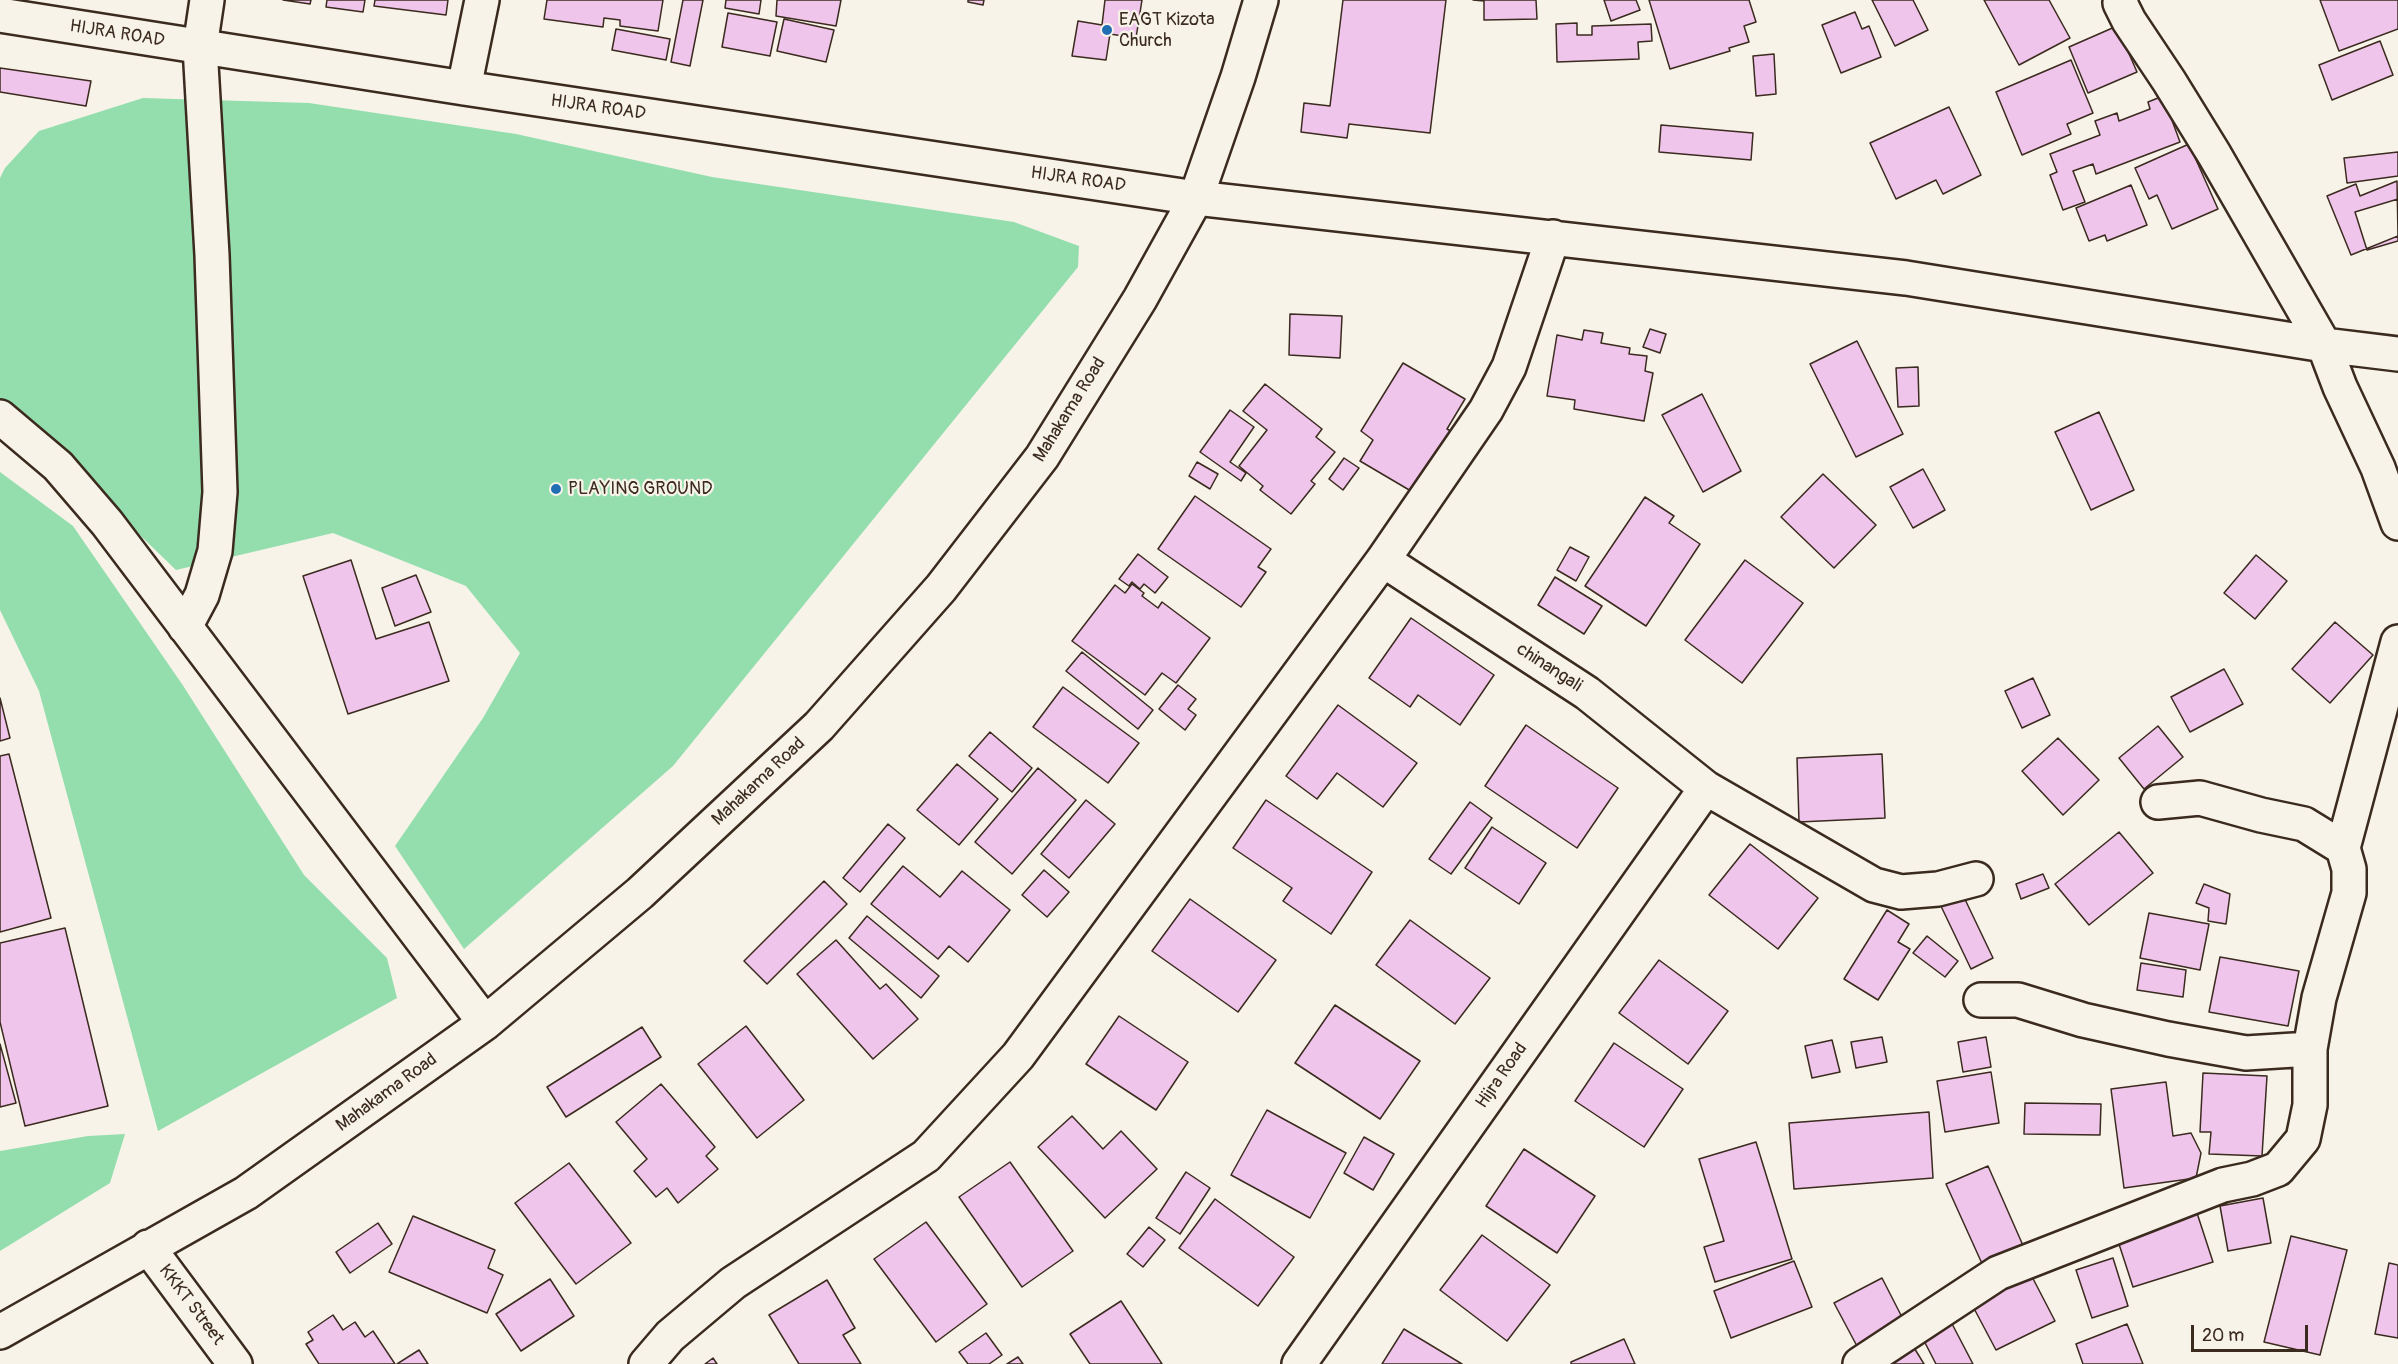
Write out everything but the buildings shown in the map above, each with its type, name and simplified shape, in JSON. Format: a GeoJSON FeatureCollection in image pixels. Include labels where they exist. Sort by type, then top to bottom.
{"type":"FeatureCollection","features":[{"type":"Feature","properties":{"kind":"street"},"geometry":{"type":"LineString","coordinates":[[185,627],[202,595],[215,552],[220,492],[212,255],[200,47],[207,0]]}},
{"type":"Feature","properties":{"kind":"street"},"geometry":{"type":"LineString","coordinates":[[464,88],[482,0]]}},
{"type":"Feature","properties":{"kind":"street","name":"Mahakama Road"},"geometry":{"type":"LineString","coordinates":[[0,1332],[246,1193],[485,1023],[640,893],[819,726],[941,588],[1042,457],[1140,299],[1196,198],[1238,77],[1261,0]]}},
{"type":"Feature","properties":{"kind":"street"},"geometry":{"type":"LineString","coordinates":[[2121,0],[2120,3],[2129,21],[2208,145],[2325,345],[2340,387],[2378,468],[2398,523]]}},
{"type":"Feature","properties":{"kind":"street","name":"HIJRA ROAD"},"geometry":{"type":"LineString","coordinates":[[0,15],[464,88],[1196,198],[1306,208],[1906,278],[2325,345]]}},
{"type":"Feature","properties":{"kind":"street"},"geometry":{"type":"LineString","coordinates":[[646,1364],[670,1336],[733,1283],[926,1156],[1018,1056],[1383,560],[1486,410],[1509,367],[1553,237]]}},
{"type":"Feature","properties":{"kind":"street"},"geometry":{"type":"LineString","coordinates":[[2325,345],[2398,354]]}},
{"type":"Feature","properties":{"kind":"street"},"geometry":{"type":"LineString","coordinates":[[0,417],[58,466],[107,523],[485,1023]]}},
{"type":"Feature","properties":{"kind":"street","name":"chinangali"},"geometry":{"type":"LineString","coordinates":[[1383,560],[1587,693],[1706,788],[1874,885],[1901,892],[1938,889],[1976,879]]}},
{"type":"Feature","properties":{"kind":"street"},"geometry":{"type":"LineString","coordinates":[[1860,1364],[1998,1273],[2223,1185],[2252,1179],[2278,1169],[2303,1139],[2310,1105],[2310,1049],[2319,998],[2349,893],[2349,869],[2343,848],[2398,642]]}},
{"type":"Feature","properties":{"kind":"street","name":"Hijra Road"},"geometry":{"type":"LineString","coordinates":[[1299,1364],[1706,788]]}},
{"type":"Feature","properties":{"kind":"street"},"geometry":{"type":"LineString","coordinates":[[2158,802],[2200,798],[2304,824],[2343,848]]}},
{"type":"Feature","properties":{"kind":"street"},"geometry":{"type":"LineString","coordinates":[[1981,1000],[2018,1000],[2083,1020],[2246,1053],[2310,1049]]}},
{"type":"Feature","properties":{"kind":"street","name":"KKKT Street"},"geometry":{"type":"LineString","coordinates":[[148,1247],[235,1364]]}},
{"type":"Feature","properties":{"kind":"green space"},"geometry":{"type":"Polygon","coordinates":[[[143,98],[309,103],[516,134],[712,177],[1014,222],[1079,246],[1078,267],[673,766],[464,949],[395,846],[483,718],[520,653],[466,586],[333,533],[176,570],[0,400],[0,178],[5,168],[39,131],[143,98]]]}},
{"type":"Feature","properties":{"kind":"green space"},"geometry":{"type":"Polygon","coordinates":[[[0,472],[73,526],[182,684],[304,875],[387,958],[397,998],[158,1131],[39,691],[0,610],[0,472]]]}},
{"type":"Feature","properties":{"kind":"green space"},"geometry":{"type":"Polygon","coordinates":[[[125,1134],[110,1183],[0,1251],[0,1151],[88,1136],[125,1134]]]}},
{"type":"Feature","properties":{"kind":"place","name":"EAGT Kizota Church"},"geometry":{"type":"Point","coordinates":[1107,30]}},
{"type":"Feature","properties":{"kind":"place","name":"PLAYING GROUND"},"geometry":{"type":"Point","coordinates":[556,489]}}]}
